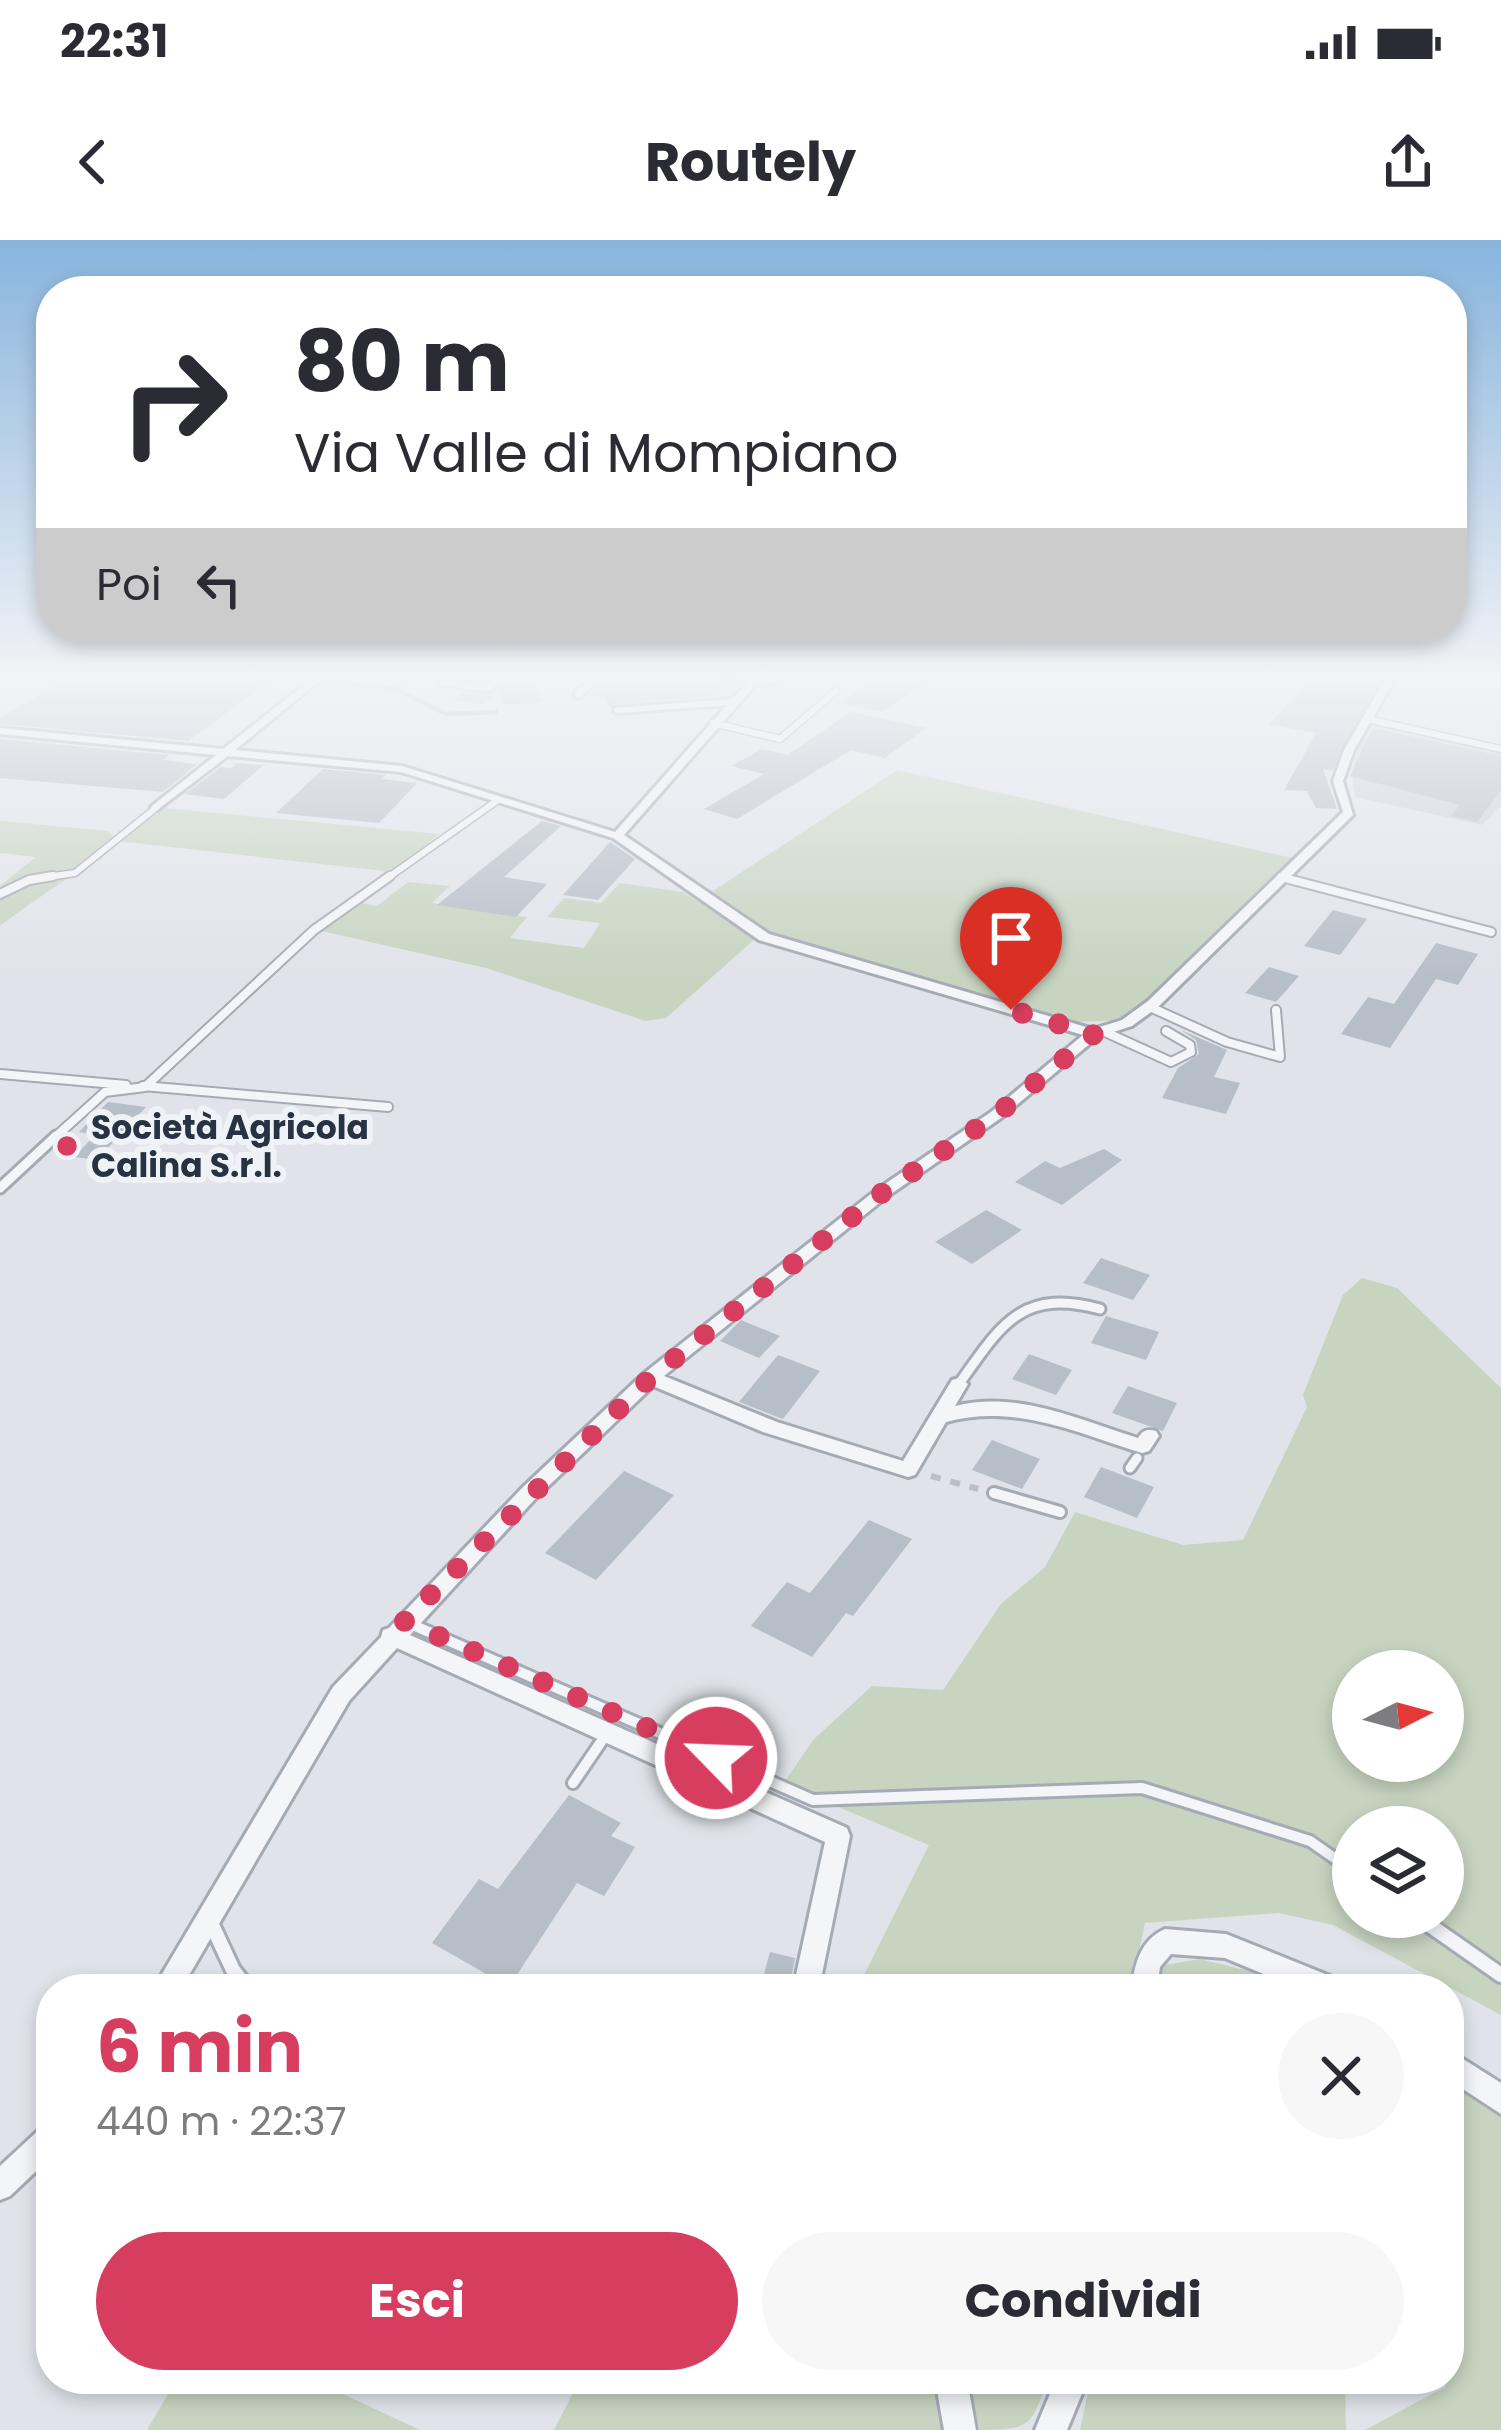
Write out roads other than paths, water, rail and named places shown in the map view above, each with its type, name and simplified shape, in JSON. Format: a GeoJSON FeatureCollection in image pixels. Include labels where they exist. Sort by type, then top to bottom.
{"type":"FeatureCollection","features":[{"type":"Feature","properties":{"kind":"street"},"geometry":{"type":"LineString","coordinates":[[157,807],[194,776]]}},
{"type":"Feature","properties":{"kind":"street"},"geometry":{"type":"LineString","coordinates":[[421,776],[617,836],[764,937],[1098,1032]]}},
{"type":"Feature","properties":{"kind":"street"},"geometry":{"type":"LineString","coordinates":[[617,836],[668,776]]}},
{"type":"Feature","properties":{"kind":"street"},"geometry":{"type":"LineString","coordinates":[[176,1974],[340,1694],[397,1629],[650,1378],[882,1193],[996,1115],[1098,1032],[1127,1023],[1150,1007],[1349,813],[1340,776]]}},
{"type":"Feature","properties":{"kind":"street"},"geometry":{"type":"LineString","coordinates":[[650,1378],[770,1427],[908,1470],[959,1384]]}},
{"type":"Feature","properties":{"kind":"street"},"geometry":{"type":"LineString","coordinates":[[940,1418],[992,1406],[1016,1408],[1142,1448]]}},
{"type":"Feature","properties":{"kind":"street"},"geometry":{"type":"LineString","coordinates":[[397,1629],[605,1736],[838,1836],[809,1974]]}},
{"type":"Feature","properties":{"kind":"street"},"geometry":{"type":"LineString","coordinates":[[1146,1974],[1148,1962],[1165,1941],[1226,1946],[1294,1974]]}},
{"type":"Feature","properties":{"kind":"street"},"geometry":{"type":"LineString","coordinates":[[1464,2074],[1501,2100]]}},
{"type":"Feature","properties":{"kind":"street"},"geometry":{"type":"LineString","coordinates":[[0,2186],[36,2152]]}},
{"type":"Feature","properties":{"kind":"street"},"geometry":{"type":"LineString","coordinates":[[954,2394],[960,2430]]}},
{"type":"Feature","properties":{"kind":"street"},"geometry":{"type":"LineString","coordinates":[[1051,2430],[1066,2394]]}},
{"type":"Feature","properties":{"kind":"lane"},"geometry":{"type":"LineString","coordinates":[[0,1187],[105,1092],[146,1087],[314,930],[498,800]]}},
{"type":"Feature","properties":{"kind":"lane"},"geometry":{"type":"LineString","coordinates":[[0,894],[29,880],[75,873],[157,807]]}},
{"type":"Feature","properties":{"kind":"lane"},"geometry":{"type":"LineString","coordinates":[[1281,878],[1491,932]]}},
{"type":"Feature","properties":{"kind":"lane"},"geometry":{"type":"LineString","coordinates":[[1150,1007],[1227,1042],[1280,1058],[1276,1010]]}},
{"type":"Feature","properties":{"kind":"lane"},"geometry":{"type":"LineString","coordinates":[[1098,1032],[1172,1062],[1191,1052],[1190,1045],[1166,1031]]}},
{"type":"Feature","properties":{"kind":"lane"},"geometry":{"type":"LineString","coordinates":[[0,1074],[388,1107]]}},
{"type":"Feature","properties":{"kind":"lane"},"geometry":{"type":"LineString","coordinates":[[959,1384],[1013,1311],[1047,1301],[1078,1301],[1100,1309]]}},
{"type":"Feature","properties":{"kind":"lane"},"geometry":{"type":"LineString","coordinates":[[994,1493],[1060,1512]]}},
{"type":"Feature","properties":{"kind":"lane"},"geometry":{"type":"LineString","coordinates":[[397,1629],[813,1801],[1142,1789],[1220,1809],[1310,1841],[1332,1856]]}},
{"type":"Feature","properties":{"kind":"lane"},"geometry":{"type":"LineString","coordinates":[[573,1783],[605,1736]]}},
{"type":"Feature","properties":{"kind":"lane"},"geometry":{"type":"LineString","coordinates":[[210,1920],[235,1974]]}},
{"type":"Feature","properties":{"kind":"lane"},"geometry":{"type":"LineString","coordinates":[[1448,1938],[1501,1975]]}},
{"type":"Feature","properties":{"kind":"place","name":"Società Agricola Calina S.r.l."},"geometry":{"type":"Point","coordinates":[67,1146]}}]}
